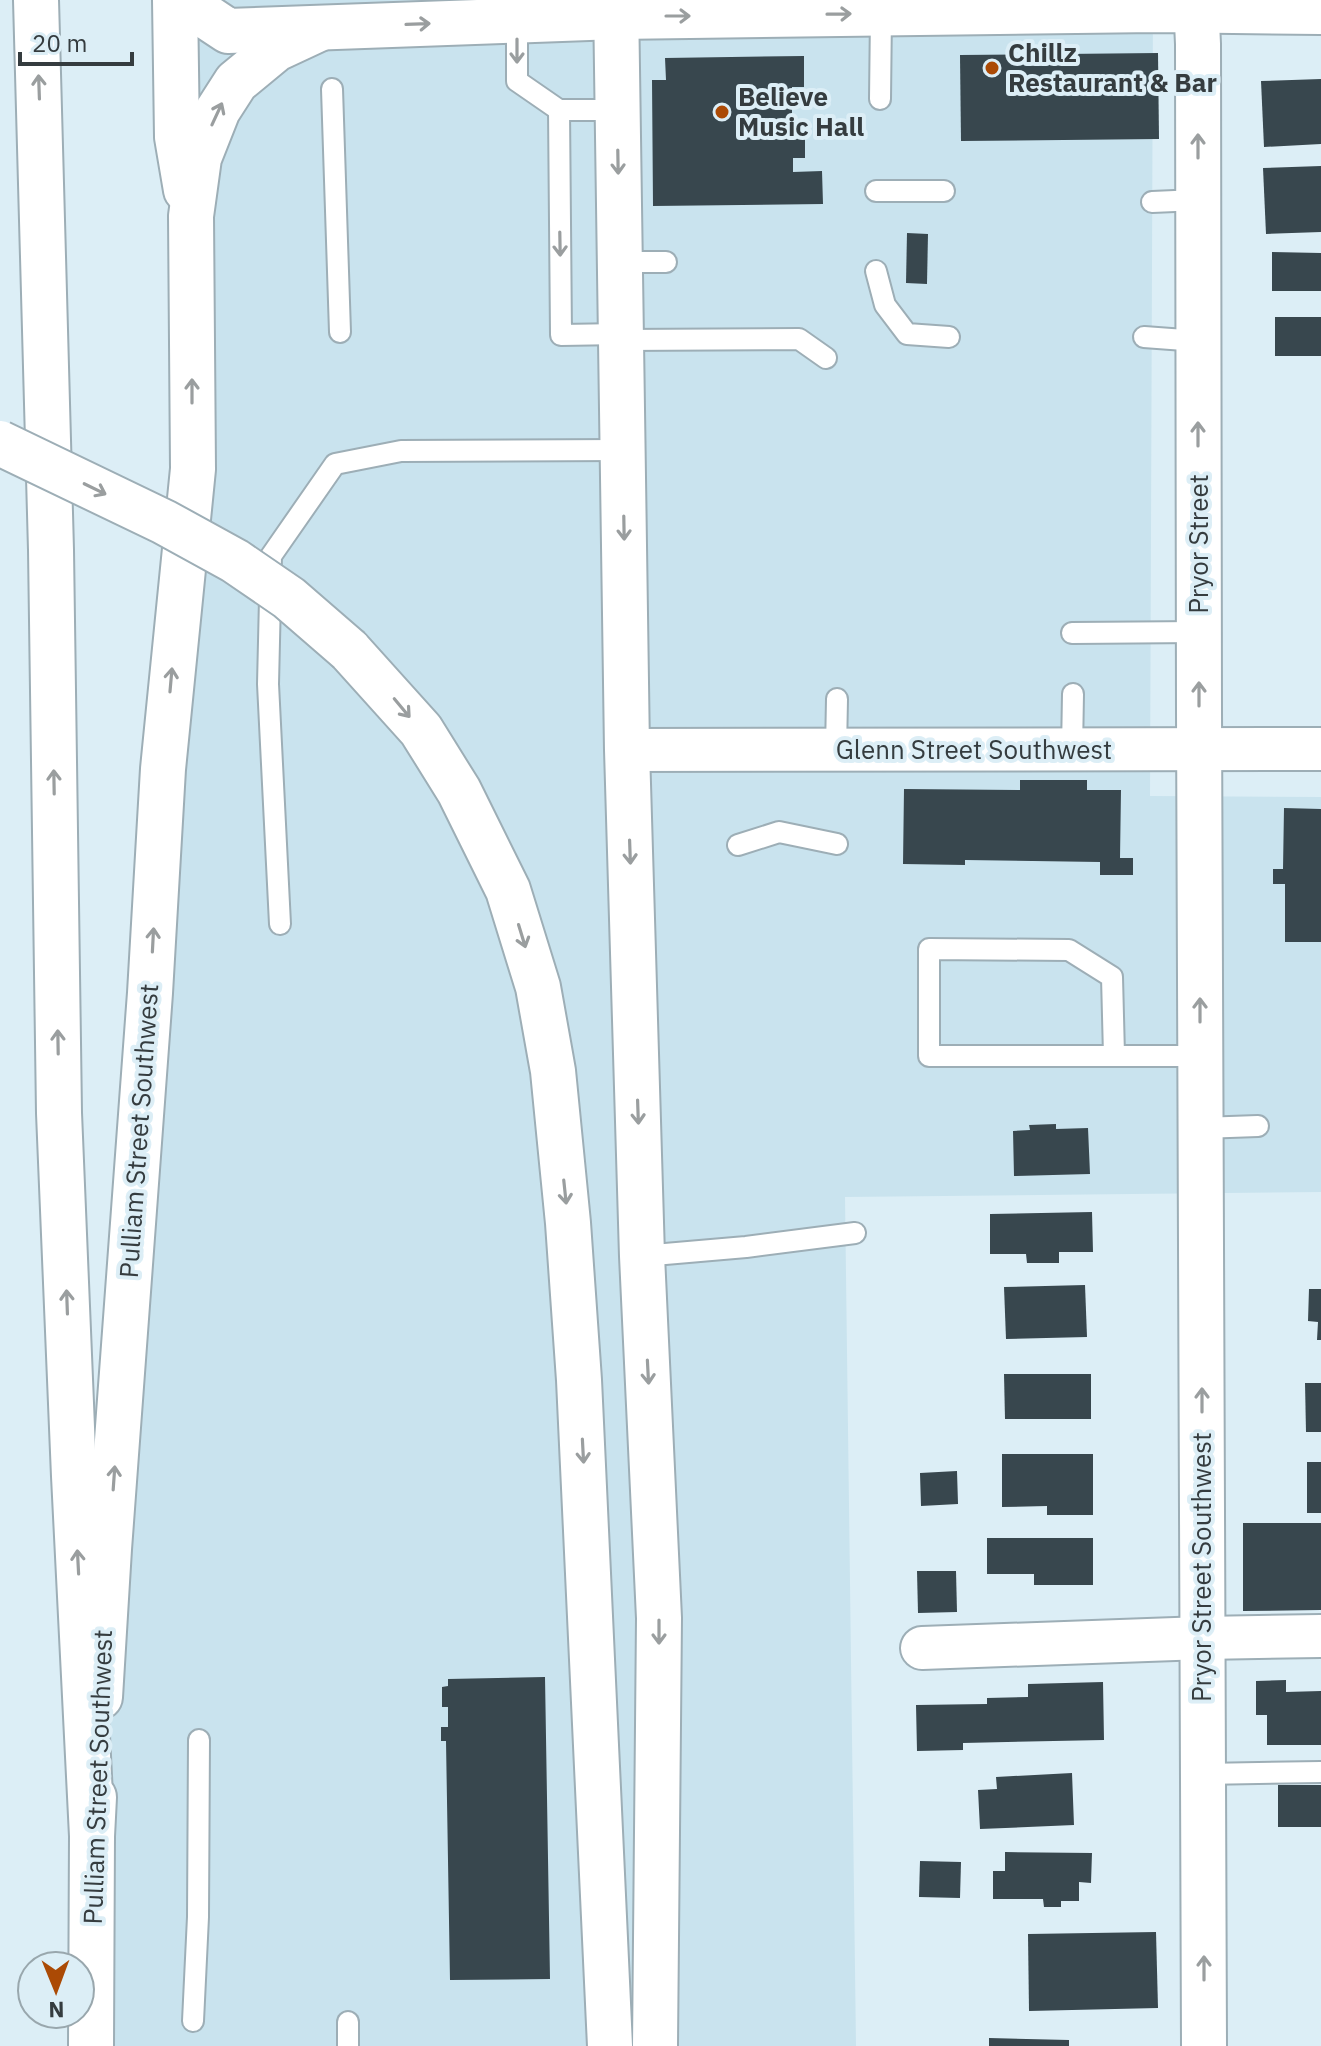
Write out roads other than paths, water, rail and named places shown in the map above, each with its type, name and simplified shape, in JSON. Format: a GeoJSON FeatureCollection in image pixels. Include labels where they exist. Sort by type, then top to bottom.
{"type":"FeatureCollection","features":[{"type":"Feature","properties":{"kind":"main road"},"geometry":{"type":"LineString","coordinates":[[36,0],[51,550],[59,1113],[92,1836]]}},
{"type":"Feature","properties":{"kind":"main road","name":"Pulliam Street Southwest"},"geometry":{"type":"LineString","coordinates":[[175,0],[177,137],[191,216]]}},
{"type":"Feature","properties":{"kind":"main road"},"geometry":{"type":"LineString","coordinates":[[181,0],[228,31],[340,18],[517,20],[616,8],[881,14],[1196,5],[1321,12]]}},
{"type":"Feature","properties":{"kind":"main road","name":"Pryor Street"},"geometry":{"type":"LineString","coordinates":[[1196,5],[1200,1090]]}},
{"type":"Feature","properties":{"kind":"main road"},"geometry":{"type":"LineString","coordinates":[[616,8],[627,750],[642,1256],[659,1618],[655,2046]]}},
{"type":"Feature","properties":{"kind":"main road","name":"Pulliam Street Southwest"},"geometry":{"type":"LineString","coordinates":[[91,2046],[92,1836],[109,1549],[150,993],[163,769],[193,469],[191,216],[199,158],[218,110],[236,82],[276,49],[340,18]]}},
{"type":"Feature","properties":{"kind":"main road"},"geometry":{"type":"LineString","coordinates":[[0,443],[164,522],[235,561],[289,598],[349,650],[421,730],[459,791],[508,890],[540,1001],[554,1086],[568,1223],[579,1380],[610,2046]]}},
{"type":"Feature","properties":{"kind":"main road","name":"Pryor Street Southwest"},"geometry":{"type":"LineString","coordinates":[[1200,1090],[1204,2046]]}},
{"type":"Feature","properties":{"kind":"street","name":"Glenn Street Southwest"},"geometry":{"type":"LineString","coordinates":[[627,750],[1321,749]]}},
{"type":"Feature","properties":{"kind":"street"},"geometry":{"type":"LineString","coordinates":[[922,1648],[1321,1636]]}},
{"type":"Feature","properties":{"kind":"lane"},"geometry":{"type":"LineString","coordinates":[[880,99],[881,14]]}},
{"type":"Feature","properties":{"kind":"lane"},"geometry":{"type":"LineString","coordinates":[[517,20],[517,81],[559,110],[618,110]]}},
{"type":"Feature","properties":{"kind":"lane"},"geometry":{"type":"LineString","coordinates":[[332,89],[340,332]]}},
{"type":"Feature","properties":{"kind":"lane"},"geometry":{"type":"LineString","coordinates":[[559,110],[561,335],[799,339],[826,358]]}},
{"type":"Feature","properties":{"kind":"lane"},"geometry":{"type":"LineString","coordinates":[[876,191],[944,191]]}},
{"type":"Feature","properties":{"kind":"lane"},"geometry":{"type":"LineString","coordinates":[[1152,202],[1198,200]]}},
{"type":"Feature","properties":{"kind":"lane"},"geometry":{"type":"LineString","coordinates":[[620,262],[666,262]]}},
{"type":"Feature","properties":{"kind":"lane"},"geometry":{"type":"LineString","coordinates":[[876,271],[885,305],[907,334],[949,337]]}},
{"type":"Feature","properties":{"kind":"lane"},"geometry":{"type":"LineString","coordinates":[[1144,337],[1198,341]]}},
{"type":"Feature","properties":{"kind":"lane"},"geometry":{"type":"LineString","coordinates":[[280,924],[268,684],[271,556],[335,464],[401,451],[623,450]]}},
{"type":"Feature","properties":{"kind":"lane"},"geometry":{"type":"LineString","coordinates":[[1072,633],[1199,632]]}},
{"type":"Feature","properties":{"kind":"lane"},"geometry":{"type":"LineString","coordinates":[[1072,750],[1073,694]]}},
{"type":"Feature","properties":{"kind":"lane"},"geometry":{"type":"LineString","coordinates":[[836,750],[837,699]]}},
{"type":"Feature","properties":{"kind":"lane"},"geometry":{"type":"LineString","coordinates":[[738,845],[779,832],[837,844]]}},
{"type":"Feature","properties":{"kind":"lane"},"geometry":{"type":"LineString","coordinates":[[1114,1055],[1112,977],[1069,950],[929,949],[929,1056],[1114,1055],[1200,1090],[1258,1126]]}},
{"type":"Feature","properties":{"kind":"lane"},"geometry":{"type":"LineString","coordinates":[[642,1256],[855,1233]]}},
{"type":"Feature","properties":{"kind":"lane"},"geometry":{"type":"LineString","coordinates":[[193,2021],[198,1904],[199,1740]]}},
{"type":"Feature","properties":{"kind":"lane"},"geometry":{"type":"LineString","coordinates":[[1203,1774],[1321,1772]]}},
{"type":"Feature","properties":{"kind":"lane"},"geometry":{"type":"LineString","coordinates":[[348,2022],[348,2046]]}},
{"type":"Feature","properties":{"kind":"place","name":"Chillz Restaurant & Bar"},"geometry":{"type":"Point","coordinates":[992,68]}},
{"type":"Feature","properties":{"kind":"place","name":"Believe Music Hall"},"geometry":{"type":"Point","coordinates":[722,112]}}]}
